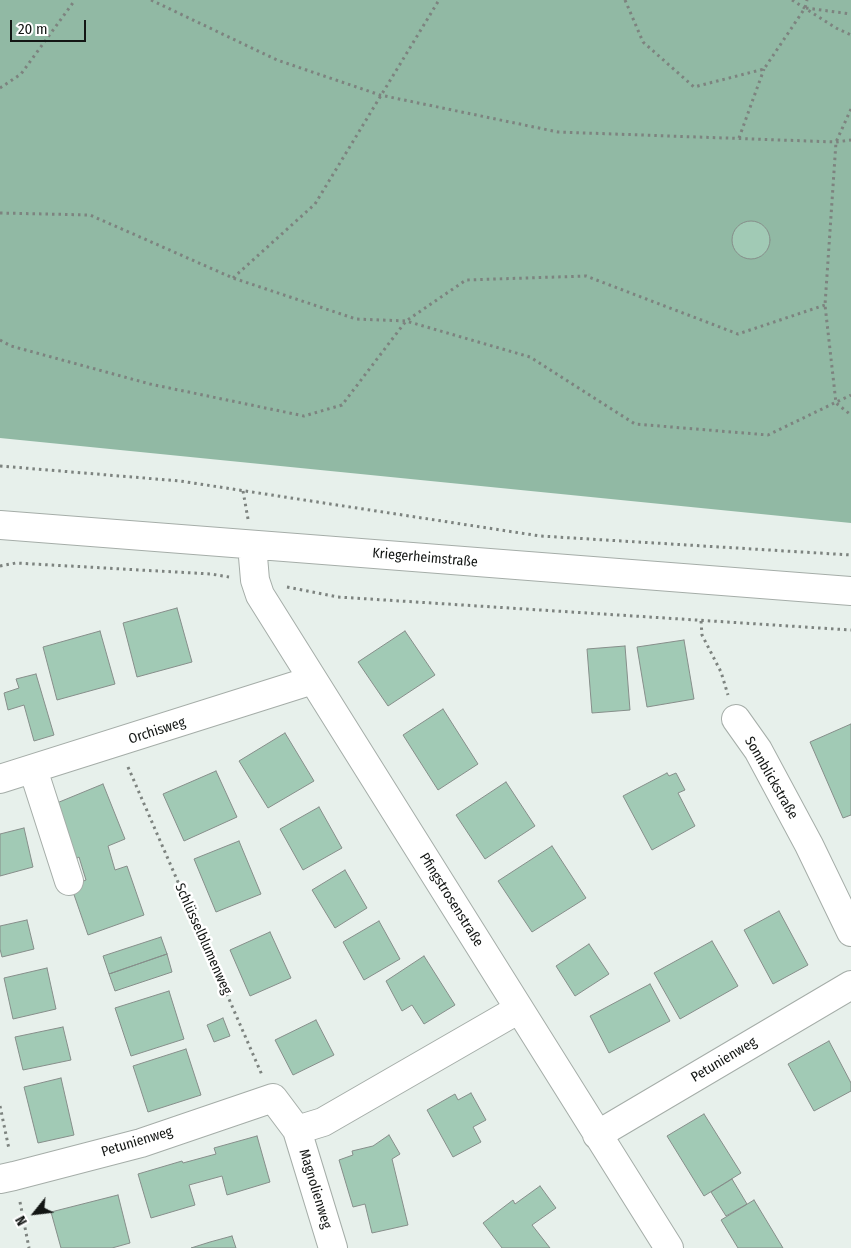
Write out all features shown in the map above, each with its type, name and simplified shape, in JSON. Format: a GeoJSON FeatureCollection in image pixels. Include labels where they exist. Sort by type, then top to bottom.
{"type":"FeatureCollection","features":[{"type":"Feature","properties":{"kind":"street","name":"Kriegerheimstraße"},"geometry":{"type":"LineString","coordinates":[[0,525],[851,591]]}},
{"type":"Feature","properties":{"kind":"street","name":"Pfingstrosenstraße"},"geometry":{"type":"LineString","coordinates":[[252,544],[255,580],[260,596],[669,1248]]}},
{"type":"Feature","properties":{"kind":"street","name":"Orchisweg"},"geometry":{"type":"LineString","coordinates":[[0,780],[314,680]]}},
{"type":"Feature","properties":{"kind":"street","name":"Sonnblickstraße"},"geometry":{"type":"LineString","coordinates":[[736,719],[758,750],[805,837],[851,932]]}},
{"type":"Feature","properties":{"kind":"street"},"geometry":{"type":"LineString","coordinates":[[33,769],[69,881]]}},
{"type":"Feature","properties":{"kind":"street","name":"Petunienweg"},"geometry":{"type":"LineString","coordinates":[[597,1136],[851,985]]}},
{"type":"Feature","properties":{"kind":"street"},"geometry":{"type":"LineString","coordinates":[[273,1098],[297,1130],[323,1122],[519,1009]]}},
{"type":"Feature","properties":{"kind":"street","name":"Petunienweg"},"geometry":{"type":"LineString","coordinates":[[0,1179],[141,1143],[273,1098]]}},
{"type":"Feature","properties":{"kind":"street","name":"Magnolienweg"},"geometry":{"type":"LineString","coordinates":[[297,1130],[333,1248]]}},
{"type":"Feature","properties":{"kind":"path"},"geometry":{"type":"LineString","coordinates":[[0,88],[20,74],[76,0]]}},
{"type":"Feature","properties":{"kind":"path"},"geometry":{"type":"LineString","coordinates":[[151,0],[277,60],[380,95],[558,132],[836,142],[851,140]]}},
{"type":"Feature","properties":{"kind":"path"},"geometry":{"type":"LineString","coordinates":[[232,278],[315,204],[380,95],[440,0]]}},
{"type":"Feature","properties":{"kind":"path"},"geometry":{"type":"LineString","coordinates":[[625,0],[643,42],[694,87],[764,69]]}},
{"type":"Feature","properties":{"kind":"path"},"geometry":{"type":"LineString","coordinates":[[792,0],[836,28],[851,35]]}},
{"type":"Feature","properties":{"kind":"path"},"geometry":{"type":"LineString","coordinates":[[739,138],[764,69],[805,8],[807,0]]}},
{"type":"Feature","properties":{"kind":"path"},"geometry":{"type":"LineString","coordinates":[[805,8],[851,14]]}},
{"type":"Feature","properties":{"kind":"path"},"geometry":{"type":"LineString","coordinates":[[851,110],[836,142],[825,304],[836,403],[851,415]]}},
{"type":"Feature","properties":{"kind":"path"},"geometry":{"type":"LineString","coordinates":[[0,213],[90,215],[232,278],[356,319],[406,321],[530,357],[635,424],[768,435],[851,396]]}},
{"type":"Feature","properties":{"kind":"path"},"geometry":{"type":"LineString","coordinates":[[0,340],[11,346],[150,384],[304,416],[342,405],[406,321],[466,280],[586,276],[738,334],[825,304]]}},
{"type":"Feature","properties":{"kind":"path"},"geometry":{"type":"LineString","coordinates":[[0,466],[180,481],[540,536],[851,555]]}},
{"type":"Feature","properties":{"kind":"path"},"geometry":{"type":"LineString","coordinates":[[0,566],[16,563],[211,574],[255,580],[338,597],[851,630]]}},
{"type":"Feature","properties":{"kind":"path"},"geometry":{"type":"LineString","coordinates":[[700,621],[702,635],[721,672],[736,719]]}},
{"type":"Feature","properties":{"kind":"path","name":"Schlüsselblumenweg"},"geometry":{"type":"LineString","coordinates":[[118,743],[273,1098]]}},
{"type":"Feature","properties":{"kind":"green space"},"geometry":{"type":"Polygon","coordinates":[[[0,0],[851,0],[851,523],[0,438],[0,0]]]}},
{"type":"Feature","properties":{"kind":"building"},"geometry":{"type":"Polygon","coordinates":[[[751,221],[764,227],[770,240],[764,253],[751,259],[738,253],[732,240],[738,227],[751,221]]]}},
{"type":"Feature","properties":{"kind":"building"},"geometry":{"type":"Polygon","coordinates":[[[177,608],[192,662],[137,677],[123,623],[177,608]]]}},
{"type":"Feature","properties":{"kind":"building"},"geometry":{"type":"Polygon","coordinates":[[[100,631],[115,684],[57,700],[43,647],[100,631]]]}},
{"type":"Feature","properties":{"kind":"building"},"geometry":{"type":"Polygon","coordinates":[[[405,631],[435,675],[388,706],[358,662],[405,631]]]}},
{"type":"Feature","properties":{"kind":"building"},"geometry":{"type":"Polygon","coordinates":[[[684,640],[694,699],[647,707],[637,647],[684,640]]]}},
{"type":"Feature","properties":{"kind":"building"},"geometry":{"type":"Polygon","coordinates":[[[625,646],[630,710],[592,713],[587,649],[625,646]]]}},
{"type":"Feature","properties":{"kind":"building"},"geometry":{"type":"Polygon","coordinates":[[[36,674],[54,735],[34,741],[24,705],[8,710],[4,693],[19,688],[16,679],[36,674]]]}},
{"type":"Feature","properties":{"kind":"building"},"geometry":{"type":"Polygon","coordinates":[[[443,709],[478,764],[438,790],[403,735],[443,709]]]}},
{"type":"Feature","properties":{"kind":"building"},"geometry":{"type":"Polygon","coordinates":[[[851,724],[851,815],[843,818],[810,742],[851,724]]]}},
{"type":"Feature","properties":{"kind":"building"},"geometry":{"type":"Polygon","coordinates":[[[285,733],[314,781],[268,808],[239,761],[285,733]]]}},
{"type":"Feature","properties":{"kind":"building"},"geometry":{"type":"Polygon","coordinates":[[[216,771],[237,817],[184,841],[163,794],[216,771]]]}},
{"type":"Feature","properties":{"kind":"building"},"geometry":{"type":"Polygon","coordinates":[[[667,773],[669,776],[676,773],[685,790],[678,793],[695,826],[652,850],[623,796],[667,773]]]}},
{"type":"Feature","properties":{"kind":"building"},"geometry":{"type":"Polygon","coordinates":[[[506,782],[535,826],[485,859],[456,815],[506,782]]]}},
{"type":"Feature","properties":{"kind":"building"},"geometry":{"type":"Polygon","coordinates":[[[103,784],[125,839],[108,846],[115,870],[127,866],[144,915],[88,935],[71,886],[86,880],[79,857],[74,860],[52,805],[103,784]]]}},
{"type":"Feature","properties":{"kind":"building"},"geometry":{"type":"Polygon","coordinates":[[[319,807],[342,848],[303,870],[280,829],[319,807]]]}},
{"type":"Feature","properties":{"kind":"building"},"geometry":{"type":"Polygon","coordinates":[[[24,828],[33,867],[0,876],[0,834],[24,828]]]}},
{"type":"Feature","properties":{"kind":"building"},"geometry":{"type":"Polygon","coordinates":[[[239,841],[261,894],[216,912],[194,859],[239,841]]]}},
{"type":"Feature","properties":{"kind":"building"},"geometry":{"type":"Polygon","coordinates":[[[552,846],[586,898],[532,932],[498,881],[552,846]]]}},
{"type":"Feature","properties":{"kind":"building"},"geometry":{"type":"Polygon","coordinates":[[[345,870],[367,908],[335,928],[312,890],[345,870]]]}},
{"type":"Feature","properties":{"kind":"building"},"geometry":{"type":"Polygon","coordinates":[[[779,911],[808,965],[773,984],[744,930],[779,911]]]}},
{"type":"Feature","properties":{"kind":"building"},"geometry":{"type":"Polygon","coordinates":[[[27,920],[34,949],[2,957],[0,926],[27,920]]]}},
{"type":"Feature","properties":{"kind":"building"},"geometry":{"type":"Polygon","coordinates":[[[379,921],[400,959],[364,980],[343,942],[379,921]]]}},
{"type":"Feature","properties":{"kind":"building"},"geometry":{"type":"Polygon","coordinates":[[[270,932],[291,978],[250,996],[230,950],[270,932]]]}},
{"type":"Feature","properties":{"kind":"building"},"geometry":{"type":"Polygon","coordinates":[[[161,937],[167,954],[109,974],[103,956],[161,937]]]}},
{"type":"Feature","properties":{"kind":"building"},"geometry":{"type":"Polygon","coordinates":[[[712,941],[738,986],[680,1019],[654,973],[712,941]]]}},
{"type":"Feature","properties":{"kind":"building"},"geometry":{"type":"Polygon","coordinates":[[[589,944],[609,974],[575,996],[556,966],[589,944]]]}},
{"type":"Feature","properties":{"kind":"building"},"geometry":{"type":"Polygon","coordinates":[[[167,954],[172,972],[115,991],[109,974],[167,954]]]}},
{"type":"Feature","properties":{"kind":"building"},"geometry":{"type":"Polygon","coordinates":[[[424,956],[455,1005],[424,1024],[412,1005],[402,1011],[386,981],[424,956]]]}},
{"type":"Feature","properties":{"kind":"building"},"geometry":{"type":"Polygon","coordinates":[[[47,968],[56,1009],[13,1019],[4,978],[47,968]]]}},
{"type":"Feature","properties":{"kind":"building"},"geometry":{"type":"Polygon","coordinates":[[[650,984],[670,1021],[609,1053],[590,1016],[650,984]]]}},
{"type":"Feature","properties":{"kind":"building"},"geometry":{"type":"Polygon","coordinates":[[[169,991],[184,1039],[131,1056],[115,1008],[169,991]]]}},
{"type":"Feature","properties":{"kind":"building"},"geometry":{"type":"Polygon","coordinates":[[[223,1018],[230,1036],[214,1042],[207,1025],[223,1018]]]}},
{"type":"Feature","properties":{"kind":"building"},"geometry":{"type":"Polygon","coordinates":[[[316,1020],[334,1055],[293,1075],[275,1040],[316,1020]]]}},
{"type":"Feature","properties":{"kind":"building"},"geometry":{"type":"Polygon","coordinates":[[[63,1027],[71,1060],[23,1070],[15,1037],[63,1027]]]}},
{"type":"Feature","properties":{"kind":"building"},"geometry":{"type":"Polygon","coordinates":[[[829,1041],[851,1083],[851,1091],[814,1111],[788,1064],[829,1041]]]}},
{"type":"Feature","properties":{"kind":"building"},"geometry":{"type":"Polygon","coordinates":[[[186,1049],[201,1095],[148,1112],[133,1066],[186,1049]]]}},
{"type":"Feature","properties":{"kind":"building"},"geometry":{"type":"Polygon","coordinates":[[[61,1078],[74,1135],[38,1143],[24,1087],[61,1078]]]}},
{"type":"Feature","properties":{"kind":"building"},"geometry":{"type":"Polygon","coordinates":[[[471,1093],[486,1120],[473,1127],[481,1142],[453,1157],[427,1110],[455,1094],[458,1100],[471,1093]]]}},
{"type":"Feature","properties":{"kind":"building"},"geometry":{"type":"Polygon","coordinates":[[[704,1114],[741,1173],[704,1196],[667,1136],[704,1114]]]}},
{"type":"Feature","properties":{"kind":"building"},"geometry":{"type":"Polygon","coordinates":[[[389,1135],[400,1154],[392,1159],[408,1225],[372,1233],[365,1204],[353,1207],[339,1160],[353,1155],[352,1151],[373,1146],[389,1135]]]}},
{"type":"Feature","properties":{"kind":"building"},"geometry":{"type":"Polygon","coordinates":[[[257,1136],[270,1182],[227,1195],[222,1176],[189,1185],[195,1205],[151,1218],[138,1174],[182,1161],[183,1163],[216,1154],[214,1148],[257,1136]]]}},
{"type":"Feature","properties":{"kind":"building"},"geometry":{"type":"Polygon","coordinates":[[[732,1179],[747,1204],[726,1216],[711,1192],[732,1179]]]}},
{"type":"Feature","properties":{"kind":"building"},"geometry":{"type":"Polygon","coordinates":[[[540,1186],[556,1208],[532,1225],[550,1248],[502,1248],[483,1223],[513,1200],[515,1204],[540,1186]]]}},
{"type":"Feature","properties":{"kind":"building"},"geometry":{"type":"Polygon","coordinates":[[[118,1195],[130,1243],[112,1248],[61,1248],[51,1212],[118,1195]]]}},
{"type":"Feature","properties":{"kind":"building"},"geometry":{"type":"Polygon","coordinates":[[[754,1200],[783,1248],[738,1248],[721,1220],[754,1200]]]}},
{"type":"Feature","properties":{"kind":"building"},"geometry":{"type":"Polygon","coordinates":[[[232,1236],[236,1248],[191,1248],[210,1242],[232,1236]]]}}]}
